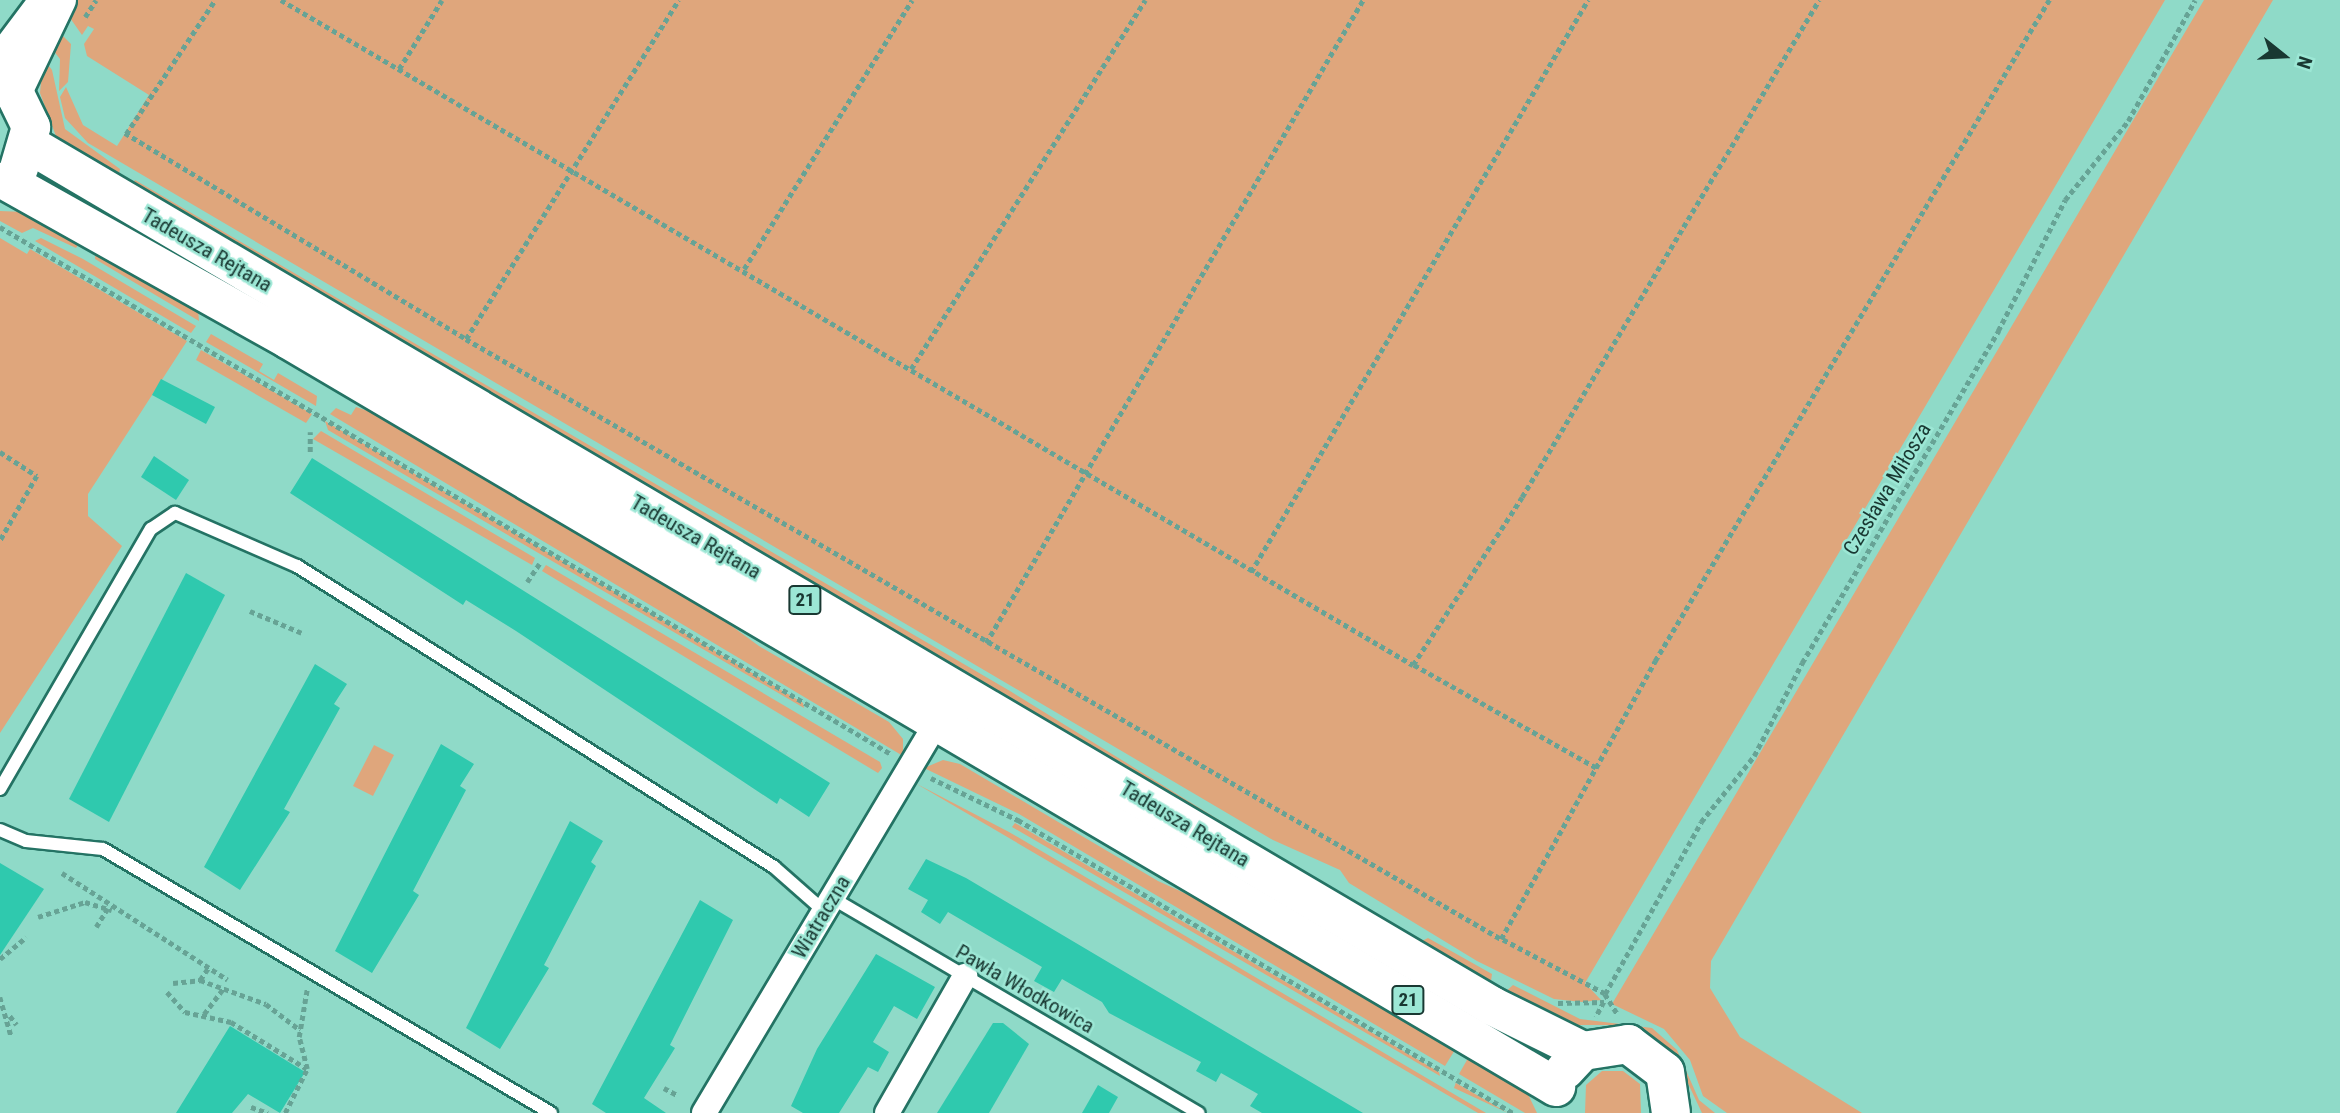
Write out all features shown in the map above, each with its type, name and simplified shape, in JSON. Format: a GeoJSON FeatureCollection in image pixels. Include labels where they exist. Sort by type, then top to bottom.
{"type":"FeatureCollection","features":[{"type":"Feature","properties":{"kind":"main road"},"geometry":{"type":"LineString","coordinates":[[3,182],[30,145],[28,118],[5,79]]}},
{"type":"Feature","properties":{"kind":"main road","name":"Tadeusza Rejtana"},"geometry":{"type":"LineString","coordinates":[[30,145],[1492,1006],[1589,1034]]}},
{"type":"Feature","properties":{"kind":"main road","name":"Tadeusza Rejtana"},"geometry":{"type":"LineString","coordinates":[[3,182],[937,721],[1556,1100]]}},
{"type":"Feature","properties":{"kind":"main road"},"geometry":{"type":"LineString","coordinates":[[1556,1100],[1589,1034],[1628,1044],[1649,1054],[1665,1072],[1671,1113]]}},
{"type":"Feature","properties":{"kind":"street"},"geometry":{"type":"LineString","coordinates":[[5,79],[46,0]]}},
{"type":"Feature","properties":{"kind":"street"},"geometry":{"type":"LineString","coordinates":[[5,79],[60,0]]}},
{"type":"Feature","properties":{"kind":"street","name":"Wiatraczna"},"geometry":{"type":"LineString","coordinates":[[704,1113],[937,721]]}},
{"type":"Feature","properties":{"kind":"street"},"geometry":{"type":"LineString","coordinates":[[887,1113],[965,976]]}},
{"type":"Feature","properties":{"kind":"lane","name":"Pawła Włodkowica"},"geometry":{"type":"LineString","coordinates":[[0,789],[151,529],[175,513],[297,566],[774,867],[828,904],[965,976],[1199,1113]]}},
{"type":"Feature","properties":{"kind":"lane"},"geometry":{"type":"LineString","coordinates":[[0,830],[26,841],[103,849],[551,1113]]}},
{"type":"Feature","properties":{"kind":"path"},"geometry":{"type":"LineString","coordinates":[[215,0],[125,134],[466,340],[986,643],[1502,939],[1605,994],[1589,1034]]}},
{"type":"Feature","properties":{"kind":"path"},"geometry":{"type":"LineString","coordinates":[[281,0],[570,171],[744,269],[1251,572],[1596,768]]}},
{"type":"Feature","properties":{"kind":"path"},"geometry":{"type":"LineString","coordinates":[[399,69],[442,0]]}},
{"type":"Feature","properties":{"kind":"path"},"geometry":{"type":"LineString","coordinates":[[466,340],[679,0]]}},
{"type":"Feature","properties":{"kind":"path"},"geometry":{"type":"LineString","coordinates":[[744,269],[912,0]]}},
{"type":"Feature","properties":{"kind":"path"},"geometry":{"type":"LineString","coordinates":[[911,369],[1145,0]]}},
{"type":"Feature","properties":{"kind":"path"},"geometry":{"type":"LineString","coordinates":[[986,643],[1089,473],[1363,0]]}},
{"type":"Feature","properties":{"kind":"path"},"geometry":{"type":"LineString","coordinates":[[1251,572],[1588,0]]}},
{"type":"Feature","properties":{"kind":"path"},"geometry":{"type":"LineString","coordinates":[[1413,665],[1522,497],[1819,0]]}},
{"type":"Feature","properties":{"kind":"path"},"geometry":{"type":"LineString","coordinates":[[1502,939],[1596,768],[2049,0]]}},
{"type":"Feature","properties":{"kind":"path","name":"Czesława Miłosza"},"geometry":{"type":"LineString","coordinates":[[1605,994],[1701,822],[1754,756],[1802,663],[1998,331],[2065,200],[2128,121],[2195,0]]}},
{"type":"Feature","properties":{"kind":"path"},"geometry":{"type":"LineString","coordinates":[[0,227],[901,760]]}},
{"type":"Feature","properties":{"kind":"path"},"geometry":{"type":"LineString","coordinates":[[310,432],[310,453]]}},
{"type":"Feature","properties":{"kind":"path"},"geometry":{"type":"LineString","coordinates":[[0,452],[37,476],[0,541]]}},
{"type":"Feature","properties":{"kind":"path"},"geometry":{"type":"LineString","coordinates":[[527,582],[539,564]]}},
{"type":"Feature","properties":{"kind":"path"},"geometry":{"type":"LineString","coordinates":[[250,611],[302,633]]}},
{"type":"Feature","properties":{"kind":"path"},"geometry":{"type":"LineString","coordinates":[[921,773],[1018,820],[1513,1113]]}},
{"type":"Feature","properties":{"kind":"path"},"geometry":{"type":"LineString","coordinates":[[62,873],[117,911],[228,980]]}},
{"type":"Feature","properties":{"kind":"path"},"geometry":{"type":"LineString","coordinates":[[38,917],[85,902],[117,911]]}},
{"type":"Feature","properties":{"kind":"path"},"geometry":{"type":"LineString","coordinates":[[96,927],[108,908]]}},
{"type":"Feature","properties":{"kind":"path"},"geometry":{"type":"LineString","coordinates":[[0,959],[26,937]]}},
{"type":"Feature","properties":{"kind":"path"},"geometry":{"type":"LineString","coordinates":[[200,980],[208,968]]}},
{"type":"Feature","properties":{"kind":"path"},"geometry":{"type":"LineString","coordinates":[[285,1113],[307,1069],[300,1030],[311,971]]}},
{"type":"Feature","properties":{"kind":"path"},"geometry":{"type":"LineString","coordinates":[[173,983],[200,980],[225,984],[266,1004],[300,1030]]}},
{"type":"Feature","properties":{"kind":"path"},"geometry":{"type":"LineString","coordinates":[[204,1014],[223,989]]}},
{"type":"Feature","properties":{"kind":"path"},"geometry":{"type":"LineString","coordinates":[[167,992],[185,1012],[231,1022],[307,1069]]}},
{"type":"Feature","properties":{"kind":"path"},"geometry":{"type":"LineString","coordinates":[[0,997],[10,1016],[18,1024]]}},
{"type":"Feature","properties":{"kind":"path"},"geometry":{"type":"LineString","coordinates":[[1554,1003],[1604,1002],[1620,1017]]}},
{"type":"Feature","properties":{"kind":"path"},"geometry":{"type":"LineString","coordinates":[[10,1016],[11,1035]]}},
{"type":"Feature","properties":{"kind":"path"},"geometry":{"type":"LineString","coordinates":[[664,1088],[677,1095]]}},
{"type":"Feature","properties":{"kind":"path"},"geometry":{"type":"LineString","coordinates":[[251,1107],[268,1113]]}},
{"type":"Feature","properties":{"kind":"shaded area"},"geometry":{"type":"Polygon","coordinates":[[[71,0],[2165,0],[1585,983],[1601,1000],[1582,1002],[1554,999],[1477,961],[1349,883],[1340,870],[1273,840],[88,143],[65,118],[60,97],[66,87],[83,125],[117,146],[149,95],[87,56],[84,44],[94,29],[88,26],[82,35],[68,15],[71,0]]]}},
{"type":"Feature","properties":{"kind":"shaded area"},"geometry":{"type":"Polygon","coordinates":[[[2204,0],[2273,0],[1711,961],[1710,988],[1740,1037],[1862,1113],[1727,1113],[1703,1096],[1690,1060],[1664,1029],[1612,1004],[2204,0]]]}},
{"type":"Feature","properties":{"kind":"shaded area"},"geometry":{"type":"Polygon","coordinates":[[[57,30],[71,44],[68,82],[59,91],[60,59],[49,45],[57,30]]]}},
{"type":"Feature","properties":{"kind":"shaded area"},"geometry":{"type":"Polygon","coordinates":[[[43,58],[52,70],[65,129],[120,169],[117,181],[57,139],[40,93],[43,58]]]}},
{"type":"Feature","properties":{"kind":"shaded area"},"geometry":{"type":"Polygon","coordinates":[[[135,180],[1010,691],[1240,833],[130,188],[135,180]]]}},
{"type":"Feature","properties":{"kind":"shaded area"},"geometry":{"type":"Polygon","coordinates":[[[0,211],[24,212],[83,238],[76,248],[33,228],[22,233],[0,221],[0,211]]]}},
{"type":"Feature","properties":{"kind":"shaded area"},"geometry":{"type":"Polygon","coordinates":[[[0,238],[27,254],[30,249],[187,341],[88,494],[88,516],[122,546],[0,733],[0,238]]]}},
{"type":"Feature","properties":{"kind":"shaded area"},"geometry":{"type":"Polygon","coordinates":[[[41,238],[83,259],[196,326],[191,333],[35,241],[41,238]]]}},
{"type":"Feature","properties":{"kind":"shaded area"},"geometry":{"type":"Polygon","coordinates":[[[96,245],[198,309],[199,321],[95,259],[96,245]]]}},
{"type":"Feature","properties":{"kind":"shaded area"},"geometry":{"type":"Polygon","coordinates":[[[211,334],[263,364],[259,371],[274,380],[278,373],[317,396],[316,406],[206,342],[211,334]]]}},
{"type":"Feature","properties":{"kind":"shaded area"},"geometry":{"type":"Polygon","coordinates":[[[201,350],[312,414],[306,423],[196,360],[201,350]]]}},
{"type":"Feature","properties":{"kind":"shaded area"},"geometry":{"type":"Polygon","coordinates":[[[356,407],[398,421],[670,581],[759,646],[889,722],[903,739],[903,756],[330,414],[336,408],[351,415],[356,407]]]}},
{"type":"Feature","properties":{"kind":"shaded area"},"geometry":{"type":"Polygon","coordinates":[[[325,421],[803,703],[804,708],[328,430],[325,421]]]}},
{"type":"Feature","properties":{"kind":"shaded area"},"geometry":{"type":"Polygon","coordinates":[[[321,431],[535,558],[532,565],[313,439],[321,431]]]}},
{"type":"Feature","properties":{"kind":"shaded area"},"geometry":{"type":"Polygon","coordinates":[[[546,565],[880,762],[882,768],[878,773],[542,571],[546,565]]]}},
{"type":"Feature","properties":{"kind":"shaded area"},"geometry":{"type":"Polygon","coordinates":[[[374,745],[394,755],[373,796],[353,786],[374,745]]]}},
{"type":"Feature","properties":{"kind":"shaded area"},"geometry":{"type":"Polygon","coordinates":[[[943,760],[960,764],[1158,881],[1244,920],[1458,1045],[1445,1066],[1019,814],[924,768],[943,760]]]}},
{"type":"Feature","properties":{"kind":"shaded area"},"geometry":{"type":"Polygon","coordinates":[[[915,783],[1009,832],[1486,1113],[1478,1113],[915,783]]]}},
{"type":"Feature","properties":{"kind":"shaded area"},"geometry":{"type":"Polygon","coordinates":[[[1015,823],[1439,1072],[1440,1076],[1012,827],[1015,823]]]}},
{"type":"Feature","properties":{"kind":"shaded area"},"geometry":{"type":"Polygon","coordinates":[[[1428,938],[1492,974],[1490,988],[1420,942],[1428,938]]]}},
{"type":"Feature","properties":{"kind":"shaded area"},"geometry":{"type":"Polygon","coordinates":[[[1513,985],[1580,1019],[1652,1028],[1677,1050],[1699,1100],[1715,1113],[1702,1113],[1675,1056],[1652,1035],[1619,1025],[1569,1025],[1503,994],[1513,985]]]}},
{"type":"Feature","properties":{"kind":"shaded area"},"geometry":{"type":"Polygon","coordinates":[[[1471,1053],[1526,1090],[1537,1113],[1525,1113],[1459,1074],[1471,1053]]]}},
{"type":"Feature","properties":{"kind":"shaded area"},"geometry":{"type":"Polygon","coordinates":[[[1602,1071],[1623,1071],[1640,1084],[1641,1113],[1585,1113],[1586,1085],[1602,1071]]]}},
{"type":"Feature","properties":{"kind":"shaded area"},"geometry":{"type":"Polygon","coordinates":[[[1456,1083],[1508,1113],[1454,1088],[1456,1083]]]}},
{"type":"Feature","properties":{"kind":"building"},"geometry":{"type":"Polygon","coordinates":[[[161,379],[215,407],[206,424],[152,395],[161,379]]]}},
{"type":"Feature","properties":{"kind":"building"},"geometry":{"type":"Polygon","coordinates":[[[154,456],[189,480],[176,500],[141,477],[154,456]]]}},
{"type":"Feature","properties":{"kind":"building"},"geometry":{"type":"Polygon","coordinates":[[[312,458],[830,783],[809,817],[780,798],[777,804],[516,631],[466,600],[463,605],[290,493],[312,458]]]}},
{"type":"Feature","properties":{"kind":"building"},"geometry":{"type":"Polygon","coordinates":[[[186,573],[225,595],[109,822],[69,799],[186,573]]]}},
{"type":"Feature","properties":{"kind":"building"},"geometry":{"type":"Polygon","coordinates":[[[315,664],[347,684],[334,704],[340,708],[284,809],[290,812],[240,890],[204,867],[315,664]]]}},
{"type":"Feature","properties":{"kind":"building"},"geometry":{"type":"Polygon","coordinates":[[[441,744],[474,764],[460,786],[466,790],[413,891],[419,895],[372,973],[335,951],[441,744]]]}},
{"type":"Feature","properties":{"kind":"building"},"geometry":{"type":"Polygon","coordinates":[[[570,821],[603,841],[591,862],[596,866],[544,965],[549,968],[500,1049],[466,1028],[570,821]]]}},
{"type":"Feature","properties":{"kind":"building"},"geometry":{"type":"Polygon","coordinates":[[[926,859],[966,878],[1363,1113],[1262,1113],[1250,1106],[1258,1094],[1221,1073],[1216,1082],[1196,1071],[1201,1062],[1109,1013],[1102,1002],[1062,979],[1054,992],[1034,981],[1042,967],[948,912],[940,924],[921,912],[928,900],[908,889],[926,859]]]}},
{"type":"Feature","properties":{"kind":"building"},"geometry":{"type":"Polygon","coordinates":[[[0,863],[44,889],[0,955],[0,863]]]}},
{"type":"Feature","properties":{"kind":"building"},"geometry":{"type":"Polygon","coordinates":[[[700,900],[733,920],[670,1045],[675,1048],[644,1098],[666,1113],[606,1113],[592,1104],[700,900]]]}},
{"type":"Feature","properties":{"kind":"building"},"geometry":{"type":"Polygon","coordinates":[[[876,954],[935,987],[917,1019],[894,1006],[873,1042],[889,1052],[878,1072],[868,1067],[839,1113],[803,1113],[791,1106],[817,1049],[876,954]]]}},
{"type":"Feature","properties":{"kind":"building"},"geometry":{"type":"Polygon","coordinates":[[[993,1023],[1003,1023],[1029,1044],[989,1113],[937,1113],[993,1023]]]}},
{"type":"Feature","properties":{"kind":"building"},"geometry":{"type":"Polygon","coordinates":[[[230,1026],[305,1072],[280,1113],[248,1094],[232,1113],[176,1113],[230,1026]]]}},
{"type":"Feature","properties":{"kind":"building"},"geometry":{"type":"Polygon","coordinates":[[[1098,1085],[1118,1097],[1109,1113],[1082,1113],[1098,1085]]]}}]}
